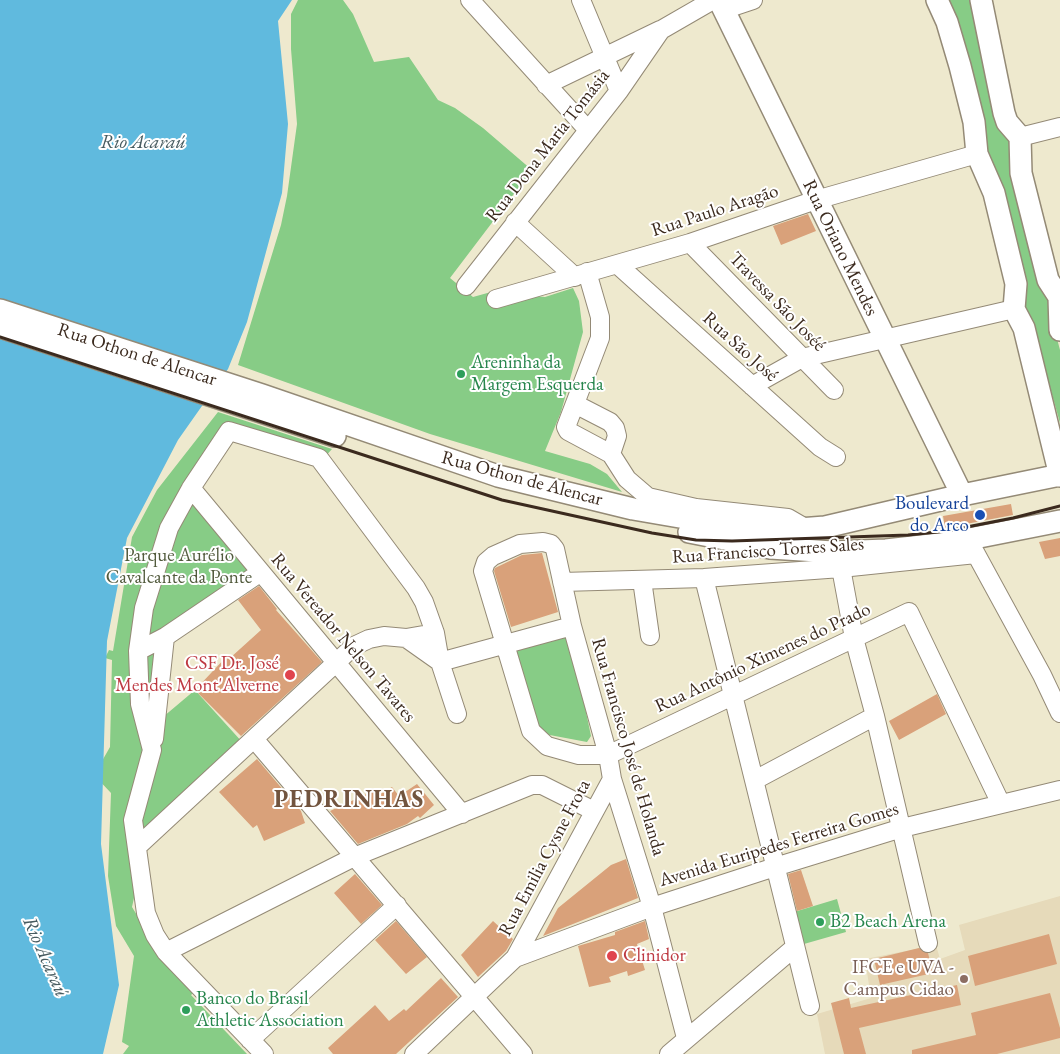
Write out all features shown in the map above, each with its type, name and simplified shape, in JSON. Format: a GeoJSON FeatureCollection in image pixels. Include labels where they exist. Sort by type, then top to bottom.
{"type":"FeatureCollection","features":[{"type":"Feature","properties":{"kind":"main road"},"geometry":{"type":"LineString","coordinates":[[937,0],[947,22],[974,122],[977,154],[994,193],[1016,284],[1014,308],[1024,328],[1060,475]]}},
{"type":"Feature","properties":{"kind":"main road"},"geometry":{"type":"LineString","coordinates":[[981,0],[1004,113],[1007,122],[1020,136],[1021,173],[1048,280],[1059,297],[1060,330]]}},
{"type":"Feature","properties":{"kind":"main road","name":"Rua Oriano Mendes"},"geometry":{"type":"LineString","coordinates":[[718,3],[962,495]]}},
{"type":"Feature","properties":{"kind":"main road","name":"Rua Othon de Alencar"},"geometry":{"type":"LineString","coordinates":[[0,310],[259,403],[470,482],[542,502],[742,544],[837,560],[886,550],[972,547],[1060,520]]}},
{"type":"Feature","properties":{"kind":"main road","name":"Rua Othon de Alencar"},"geometry":{"type":"LineString","coordinates":[[0,327],[561,492],[691,520],[744,526],[807,529],[857,520],[962,495],[1060,475]]}},
{"type":"Feature","properties":{"kind":"street"},"geometry":{"type":"LineString","coordinates":[[470,0],[546,86],[588,130]]}},
{"type":"Feature","properties":{"kind":"street"},"geometry":{"type":"LineString","coordinates":[[580,0],[619,91]]}},
{"type":"Feature","properties":{"kind":"street","name":"Rua Dona Maria Tomásia"},"geometry":{"type":"LineString","coordinates":[[546,86],[604,56],[718,3],[753,0]]}},
{"type":"Feature","properties":{"kind":"street","name":"Rua Dona Maria Tomásia"},"geometry":{"type":"LineString","coordinates":[[466,286],[619,91],[660,30]]}},
{"type":"Feature","properties":{"kind":"street"},"geometry":{"type":"LineString","coordinates":[[1020,136],[1060,127]]}},
{"type":"Feature","properties":{"kind":"street","name":"Rua Paulo Aragão"},"geometry":{"type":"LineString","coordinates":[[496,300],[690,243],[816,200],[977,154]]}},
{"type":"Feature","properties":{"kind":"street"},"geometry":{"type":"LineString","coordinates":[[515,222],[581,275],[600,317],[600,338],[566,427],[572,434],[612,454],[627,479],[648,497],[696,508],[788,518],[807,529]]}},
{"type":"Feature","properties":{"kind":"street","name":"Travessa São Joséé"},"geometry":{"type":"LineString","coordinates":[[690,243],[834,390]]}},
{"type":"Feature","properties":{"kind":"street","name":"Rua São José"},"geometry":{"type":"LineString","coordinates":[[618,264],[820,447],[836,457]]}},
{"type":"Feature","properties":{"kind":"street"},"geometry":{"type":"LineString","coordinates":[[752,386],[802,358],[1014,308]]}},
{"type":"Feature","properties":{"kind":"street"},"geometry":{"type":"LineString","coordinates":[[575,404],[610,422],[615,428],[616,436],[612,454]]}},
{"type":"Feature","properties":{"kind":"street"},"geometry":{"type":"LineString","coordinates":[[152,750],[140,704],[138,651],[144,608],[169,528],[191,488],[229,431],[319,458],[416,588],[424,602],[435,633],[440,662],[457,714]]}},
{"type":"Feature","properties":{"kind":"street","name":"Rua Vereador Nelson Tavares"},"geometry":{"type":"LineString","coordinates":[[191,488],[335,664],[462,814]]}},
{"type":"Feature","properties":{"kind":"street","name":"Rua Francisco José de Holanda"},"geometry":{"type":"LineString","coordinates":[[504,645],[483,571],[486,562],[493,556],[520,544],[543,542],[551,544],[555,549],[572,626],[608,756],[612,778],[652,907],[686,1038]]}},
{"type":"Feature","properties":{"kind":"street"},"geometry":{"type":"LineString","coordinates":[[972,547],[1042,675],[1060,713]]}},
{"type":"Feature","properties":{"kind":"street"},"geometry":{"type":"LineString","coordinates":[[837,560],[928,943]]}},
{"type":"Feature","properties":{"kind":"street","name":"Rua Francisco Torres Sales"},"geometry":{"type":"LineString","coordinates":[[562,582],[704,578],[837,560]]}},
{"type":"Feature","properties":{"kind":"street"},"geometry":{"type":"LineString","coordinates":[[138,651],[165,638],[261,572]]}},
{"type":"Feature","properties":{"kind":"street"},"geometry":{"type":"LineString","coordinates":[[704,578],[810,1006]]}},
{"type":"Feature","properties":{"kind":"street"},"geometry":{"type":"LineString","coordinates":[[642,580],[650,636]]}},
{"type":"Feature","properties":{"kind":"street","name":"Rua Antônio Ximenes do Prado"},"geometry":{"type":"LineString","coordinates":[[608,756],[734,694],[909,612],[1001,804]]}},
{"type":"Feature","properties":{"kind":"street"},"geometry":{"type":"LineString","coordinates":[[440,662],[572,626]]}},
{"type":"Feature","properties":{"kind":"street"},"geometry":{"type":"LineString","coordinates":[[137,848],[354,646],[369,639],[384,636],[406,638],[435,633]]}},
{"type":"Feature","properties":{"kind":"street"},"geometry":{"type":"LineString","coordinates":[[165,638],[152,750],[133,820],[146,913],[155,935],[166,952],[264,1054]]}},
{"type":"Feature","properties":{"kind":"street"},"geometry":{"type":"LineString","coordinates":[[406,638],[440,662]]}},
{"type":"Feature","properties":{"kind":"street"},"geometry":{"type":"LineString","coordinates":[[504,645],[531,731],[538,740],[547,746],[579,755],[608,756]]}},
{"type":"Feature","properties":{"kind":"street"},"geometry":{"type":"LineString","coordinates":[[755,780],[875,716]]}},
{"type":"Feature","properties":{"kind":"street"},"geometry":{"type":"LineString","coordinates":[[255,740],[397,905],[473,998],[523,1054]]}},
{"type":"Feature","properties":{"kind":"street","name":"Rua Emilia Cysne Frota"},"geometry":{"type":"LineString","coordinates":[[515,958],[612,778]]}},
{"type":"Feature","properties":{"kind":"street"},"geometry":{"type":"LineString","coordinates":[[166,952],[354,857],[532,785],[542,785],[594,811]]}},
{"type":"Feature","properties":{"kind":"street","name":"Avenida Euripedes Ferreira Gomes"},"geometry":{"type":"LineString","coordinates":[[515,958],[652,907],[775,867],[902,828],[1060,790]]}},
{"type":"Feature","properties":{"kind":"street"},"geometry":{"type":"LineString","coordinates":[[250,1040],[397,905]]}},
{"type":"Feature","properties":{"kind":"street"},"geometry":{"type":"LineString","coordinates":[[669,1054],[795,947]]}},
{"type":"Feature","properties":{"kind":"street"},"geometry":{"type":"LineString","coordinates":[[414,1054],[515,958]]}},
{"type":"Feature","properties":{"kind":"shaded area","name":"IFCE e UVA - Campus Cidao"},"geometry":{"type":"Polygon","coordinates":[[[1060,896],[1060,1054],[825,1054],[817,1014],[871,998],[865,959],[936,945],[940,959],[965,950],[959,925],[1060,896]]]}},
{"type":"Feature","properties":{"kind":"green space"},"geometry":{"type":"Polygon","coordinates":[[[298,0],[343,0],[353,14],[374,62],[409,57],[438,100],[455,108],[483,128],[532,170],[450,278],[473,297],[491,292],[545,297],[573,288],[579,301],[583,332],[561,412],[545,451],[590,464],[607,474],[622,492],[430,434],[238,365],[281,225],[287,196],[297,124],[291,49],[291,14],[298,0]]]}},
{"type":"Feature","properties":{"kind":"green space"},"geometry":{"type":"Polygon","coordinates":[[[941,0],[976,0],[1048,284],[1051,316],[1060,350],[1060,423],[1031,319],[1021,311],[941,0]]]}},
{"type":"Feature","properties":{"kind":"green space","name":"Parque Aurélio Cavalcante da Ponte"},"geometry":{"type":"Polygon","coordinates":[[[218,412],[332,449],[324,458],[232,427],[189,499],[251,573],[155,656],[163,717],[195,690],[243,743],[150,825],[132,907],[161,955],[196,991],[191,995],[247,1054],[123,1054],[129,1046],[122,1042],[134,956],[116,926],[108,876],[111,793],[94,775],[110,747],[112,660],[105,658],[109,650],[113,651],[132,537],[157,490],[218,412]]]}},
{"type":"Feature","properties":{"kind":"green space"},"geometry":{"type":"Polygon","coordinates":[[[569,631],[591,736],[587,742],[539,733],[510,650],[569,631]]]}},
{"type":"Feature","properties":{"kind":"green space","name":"B2 Beach Arena"},"geometry":{"type":"Polygon","coordinates":[[[837,899],[846,932],[804,944],[794,912],[837,899]]]}},
{"type":"Feature","properties":{"kind":"water","name":"Rio Acaraú"},"geometry":{"type":"Polygon","coordinates":[[[0,0],[292,0],[278,21],[288,124],[282,193],[247,322],[228,369],[178,440],[127,538],[107,641],[101,844],[119,985],[103,1054],[0,1054],[0,0]]]}},
{"type":"Feature","properties":{"kind":"building"},"geometry":{"type":"Polygon","coordinates":[[[808,214],[816,231],[781,245],[773,226],[808,214]]]}},
{"type":"Feature","properties":{"kind":"building","name":"Boulevard do Arco"},"geometry":{"type":"Polygon","coordinates":[[[1011,504],[1013,515],[945,528],[943,516],[1011,504]]]}},
{"type":"Feature","properties":{"kind":"building"},"geometry":{"type":"Polygon","coordinates":[[[1060,538],[1060,556],[1045,559],[1039,542],[1060,538]]]}},
{"type":"Feature","properties":{"kind":"building"},"geometry":{"type":"Polygon","coordinates":[[[542,553],[558,612],[511,627],[494,571],[495,568],[522,555],[542,553]]]}},
{"type":"Feature","properties":{"kind":"building"},"geometry":{"type":"Polygon","coordinates":[[[259,586],[276,610],[322,662],[241,736],[195,690],[228,655],[230,658],[261,630],[238,600],[259,586]]]}},
{"type":"Feature","properties":{"kind":"building"},"geometry":{"type":"Polygon","coordinates":[[[937,694],[946,714],[899,740],[889,721],[937,694]]]}},
{"type":"Feature","properties":{"kind":"building"},"geometry":{"type":"Polygon","coordinates":[[[257,759],[301,811],[305,823],[264,841],[257,825],[253,828],[219,792],[257,759]]]}},
{"type":"Feature","properties":{"kind":"building"},"geometry":{"type":"Polygon","coordinates":[[[417,784],[434,805],[420,818],[418,816],[407,824],[358,844],[330,811],[373,791],[377,796],[392,787],[399,796],[417,784]]]}},
{"type":"Feature","properties":{"kind":"building"},"geometry":{"type":"Polygon","coordinates":[[[626,859],[638,898],[543,936],[558,908],[611,865],[626,859]]]}},
{"type":"Feature","properties":{"kind":"building"},"geometry":{"type":"Polygon","coordinates":[[[801,870],[813,906],[797,911],[788,874],[801,870]]]}},
{"type":"Feature","properties":{"kind":"building"},"geometry":{"type":"Polygon","coordinates":[[[355,874],[382,905],[361,924],[334,893],[355,874]]]}},
{"type":"Feature","properties":{"kind":"building"},"geometry":{"type":"Polygon","coordinates":[[[396,921],[427,957],[406,974],[375,940],[396,921]]]}},
{"type":"Feature","properties":{"kind":"building"},"geometry":{"type":"Polygon","coordinates":[[[493,921],[513,939],[506,951],[478,977],[461,955],[493,921]]]}},
{"type":"Feature","properties":{"kind":"building"},"geometry":{"type":"Polygon","coordinates":[[[645,921],[649,939],[637,944],[645,970],[628,976],[627,971],[609,977],[611,982],[589,987],[578,946],[615,935],[615,932],[645,921]]]}},
{"type":"Feature","properties":{"kind":"building"},"geometry":{"type":"Polygon","coordinates":[[[1049,934],[1057,964],[975,986],[968,956],[1049,934]]]}},
{"type":"Feature","properties":{"kind":"building"},"geometry":{"type":"Polygon","coordinates":[[[919,948],[928,953],[933,973],[880,985],[874,959],[919,948]]]}},
{"type":"Feature","properties":{"kind":"building"},"geometry":{"type":"Polygon","coordinates":[[[441,978],[458,997],[396,1054],[333,1054],[328,1048],[375,1005],[389,1021],[404,1009],[406,1011],[441,978]]]}},
{"type":"Feature","properties":{"kind":"building"},"geometry":{"type":"Polygon","coordinates":[[[957,985],[961,1005],[859,1028],[866,1054],[844,1054],[831,1003],[849,998],[851,1008],[957,985]]]}},
{"type":"Feature","properties":{"kind":"building"},"geometry":{"type":"Polygon","coordinates":[[[1050,993],[1060,1028],[1060,1038],[997,1054],[912,1054],[912,1050],[976,1035],[971,1013],[1050,993]]]}},
{"type":"Feature","properties":{"kind":"railway"},"geometry":{"type":"LineString","coordinates":[[0,337],[502,500],[652,533],[696,540],[732,541],[908,535],[946,531],[1013,518],[1060,506]]}},
{"type":"Feature","properties":{"kind":"place","name":"Areninha da Margem Esquerda"},"geometry":{"type":"Point","coordinates":[461,374]}},
{"type":"Feature","properties":{"kind":"place","name":"Boulevard do Arco"},"geometry":{"type":"Point","coordinates":[980,515]}},
{"type":"Feature","properties":{"kind":"place","name":"CSF Dr. José Mendes Mont'Alverne"},"geometry":{"type":"Point","coordinates":[290,675]}},
{"type":"Feature","properties":{"kind":"place","name":"B2 Beach Arena"},"geometry":{"type":"Point","coordinates":[820,922]}},
{"type":"Feature","properties":{"kind":"place","name":"Clinidor"},"geometry":{"type":"Point","coordinates":[612,956]}},
{"type":"Feature","properties":{"kind":"place","name":"IFCE e UVA - Campus Cidao"},"geometry":{"type":"Point","coordinates":[964,979]}},
{"type":"Feature","properties":{"kind":"place","name":"Banco do Brasil Athletic Association"},"geometry":{"type":"Point","coordinates":[186,1010]}},
{"type":"Feature","properties":{"kind":"district","name":"PEDRINHAS"},"geometry":{"type":"Point","coordinates":[349,800]}}]}
